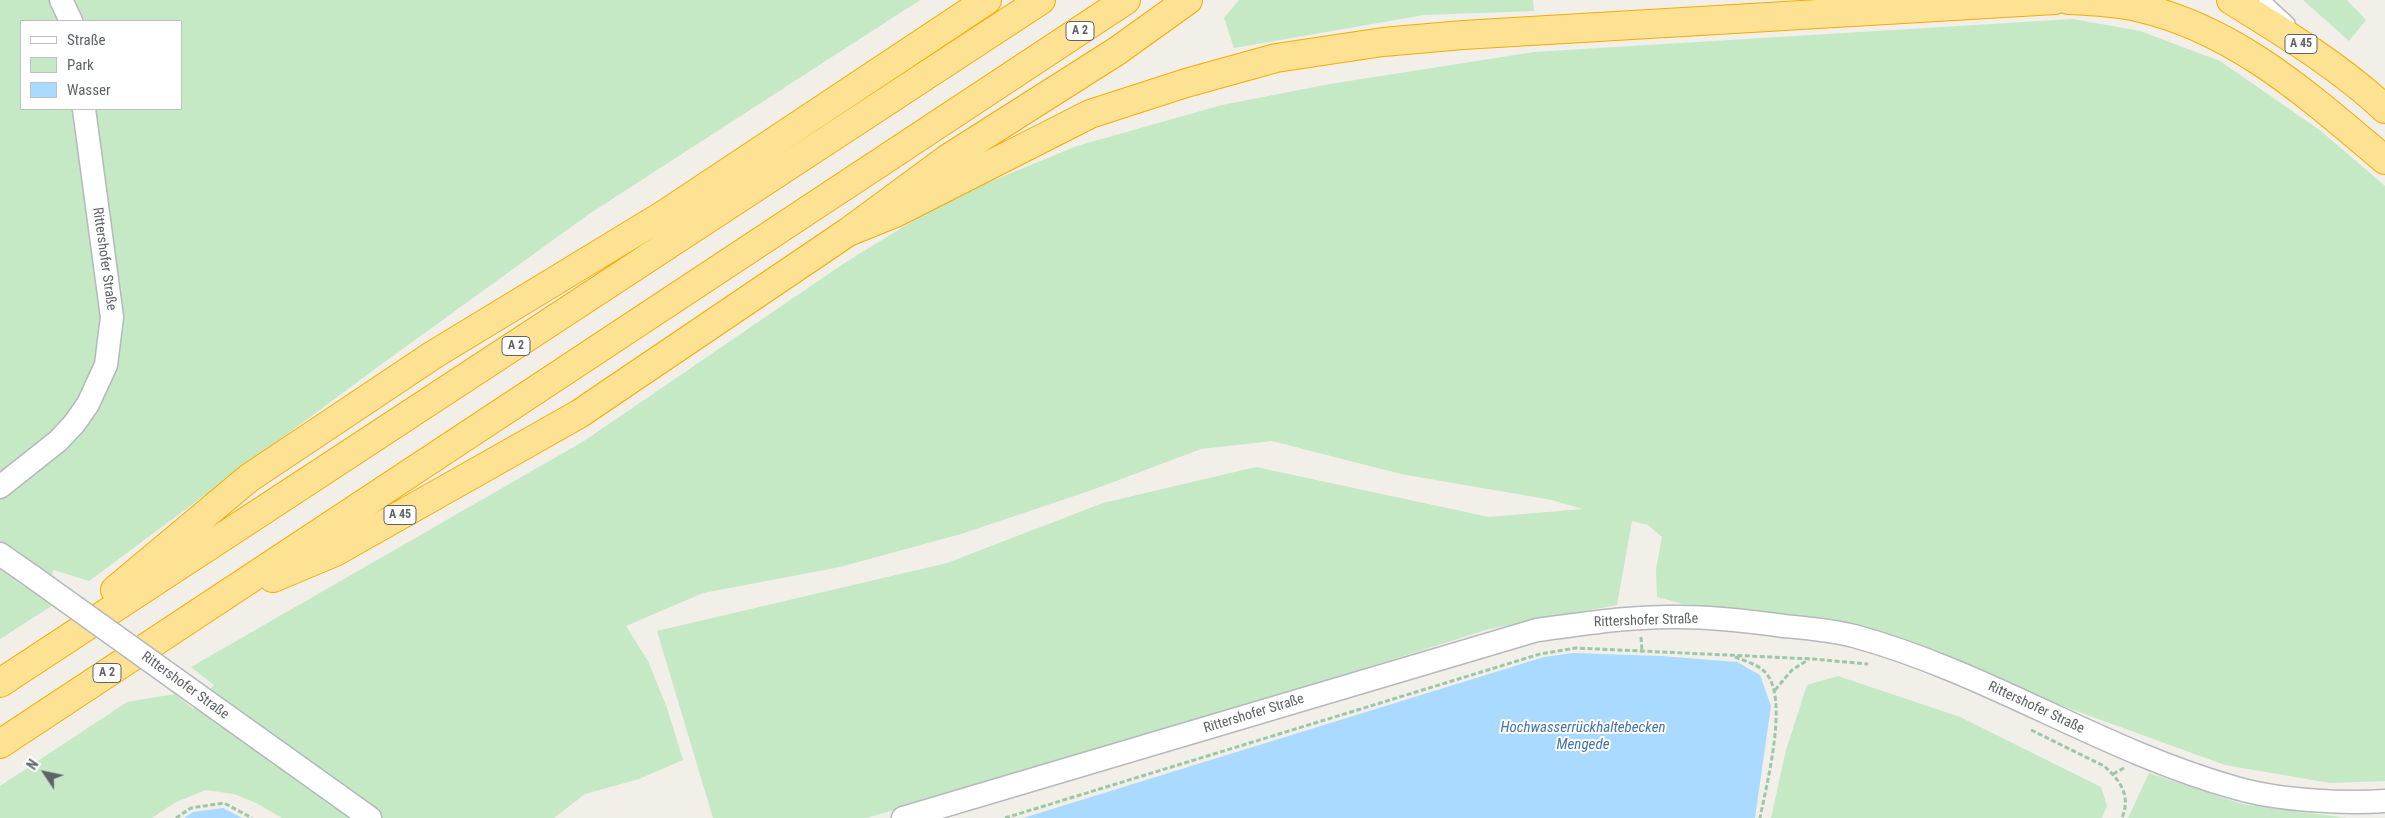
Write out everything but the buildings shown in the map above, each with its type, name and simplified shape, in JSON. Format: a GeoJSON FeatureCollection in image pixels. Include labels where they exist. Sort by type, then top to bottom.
{"type":"FeatureCollection","features":[{"type":"Feature","properties":{"kind":"highway"},"geometry":{"type":"LineString","coordinates":[[28,664],[249,478],[433,355],[673,208],[987,0]]}},
{"type":"Feature","properties":{"kind":"highway","name":"A 2"},"geometry":{"type":"LineString","coordinates":[[0,683],[1041,0]]}},
{"type":"Feature","properties":{"kind":"highway","name":"A 2"},"geometry":{"type":"LineString","coordinates":[[0,744],[1126,0]]}},
{"type":"Feature","properties":{"kind":"highway"},"geometry":{"type":"LineString","coordinates":[[848,232],[947,159],[1117,51],[1188,0]]}},
{"type":"Feature","properties":{"kind":"highway"},"geometry":{"type":"LineString","coordinates":[[848,232],[895,213],[1090,114],[1186,83],[1276,58],[1383,42],[1464,35],[2055,0]]}},
{"type":"Feature","properties":{"kind":"highway"},"geometry":{"type":"LineString","coordinates":[[2069,0],[2099,1],[2137,7],[2172,17],[2208,32],[2253,56],[2287,79],[2385,160]]}},
{"type":"Feature","properties":{"kind":"highway","name":"A 45"},"geometry":{"type":"LineString","coordinates":[[2231,0],[2301,44],[2376,100]]}},
{"type":"Feature","properties":{"kind":"highway","name":"A 45"},"geometry":{"type":"LineString","coordinates":[[214,603],[335,552],[579,414],[848,232]]}},
{"type":"Feature","properties":{"kind":"street"},"geometry":{"type":"LineString","coordinates":[[61,0],[70,20]]}},
{"type":"Feature","properties":{"kind":"street","name":"Rittershofer Straße"},"geometry":{"type":"LineString","coordinates":[[0,486],[58,441],[74,424],[88,404],[106,365],[112,317],[84,110]]}},
{"type":"Feature","properties":{"kind":"street","name":"Rittershofer Straße"},"geometry":{"type":"LineString","coordinates":[[0,554],[370,818]]}},
{"type":"Feature","properties":{"kind":"street","name":"Rittershofer Straße"},"geometry":{"type":"LineString","coordinates":[[903,818],[1537,630],[1619,619],[1677,617],[1736,620],[1852,636],[1914,656],[1977,680],[2118,746],[2236,789],[2271,796],[2359,802],[2385,801]]}},
{"type":"Feature","properties":{"kind":"lane"},"geometry":{"type":"LineString","coordinates":[[2264,0],[2376,100]]}},
{"type":"Feature","properties":{"kind":"path"},"geometry":{"type":"LineString","coordinates":[[1005,818],[1540,654],[1576,648],[1810,658],[1878,665]]}},
{"type":"Feature","properties":{"kind":"path"},"geometry":{"type":"LineString","coordinates":[[1732,656],[1754,664],[1766,673],[1775,690],[1777,722],[1760,818]]}},
{"type":"Feature","properties":{"kind":"path"},"geometry":{"type":"LineString","coordinates":[[1775,690],[1792,670],[1810,658]]}},
{"type":"Feature","properties":{"kind":"path"},"geometry":{"type":"LineString","coordinates":[[2030,729],[2104,766],[2114,774],[2125,790],[2126,810],[2122,818]]}},
{"type":"Feature","properties":{"kind":"path"},"geometry":{"type":"LineString","coordinates":[[176,818],[191,808],[224,803],[252,818]]}},
{"type":"Feature","properties":{"kind":"green space"},"geometry":{"type":"Polygon","coordinates":[[[0,0],[920,0],[589,214],[379,366],[89,581],[54,570],[41,593],[53,605],[0,639],[0,0]]]}},
{"type":"Feature","properties":{"kind":"green space"},"geometry":{"type":"Polygon","coordinates":[[[1239,0],[1533,0],[1534,11],[1424,15],[1234,48],[1224,18],[1239,0]]]}},
{"type":"Feature","properties":{"kind":"green space"},"geometry":{"type":"Polygon","coordinates":[[[2303,0],[2347,0],[2366,20],[2349,41],[2303,0]]]}},
{"type":"Feature","properties":{"kind":"green space"},"geometry":{"type":"Polygon","coordinates":[[[2073,19],[2140,31],[2220,61],[2321,131],[2385,186],[2385,781],[2330,783],[2225,765],[2057,704],[1886,635],[1826,618],[1683,604],[1657,597],[1656,569],[1662,537],[1648,525],[1632,521],[1617,605],[1489,629],[1147,737],[866,818],[713,818],[657,631],[947,563],[1103,503],[1256,467],[1489,517],[1583,509],[1552,500],[1401,474],[1272,441],[1201,449],[1092,490],[961,534],[840,567],[703,593],[626,626],[648,661],[667,708],[683,760],[639,779],[585,794],[554,818],[282,818],[256,803],[234,794],[206,790],[174,803],[152,818],[0,818],[0,786],[127,702],[175,694],[193,709],[214,685],[191,667],[584,441],[843,264],[950,198],[1077,146],[1222,105],[1330,84],[1534,52],[2073,19]]]}},
{"type":"Feature","properties":{"kind":"green space"},"geometry":{"type":"Polygon","coordinates":[[[1838,676],[1960,717],[2101,787],[2107,806],[2102,818],[1771,818],[1786,750],[1807,685],[1838,676]]]}},
{"type":"Feature","properties":{"kind":"green space"},"geometry":{"type":"Polygon","coordinates":[[[2149,773],[2242,804],[2347,818],[2128,818],[2149,773]]]}},
{"type":"Feature","properties":{"kind":"water","name":"Hochwasserrückhaltebecken Mengede"},"geometry":{"type":"Polygon","coordinates":[[[1573,653],[1661,656],[1737,662],[1760,675],[1771,706],[1755,818],[1023,818],[1544,657],[1573,653]]]}},
{"type":"Feature","properties":{"kind":"water"},"geometry":{"type":"Polygon","coordinates":[[[223,808],[242,818],[184,818],[193,812],[223,808]]]}}]}
